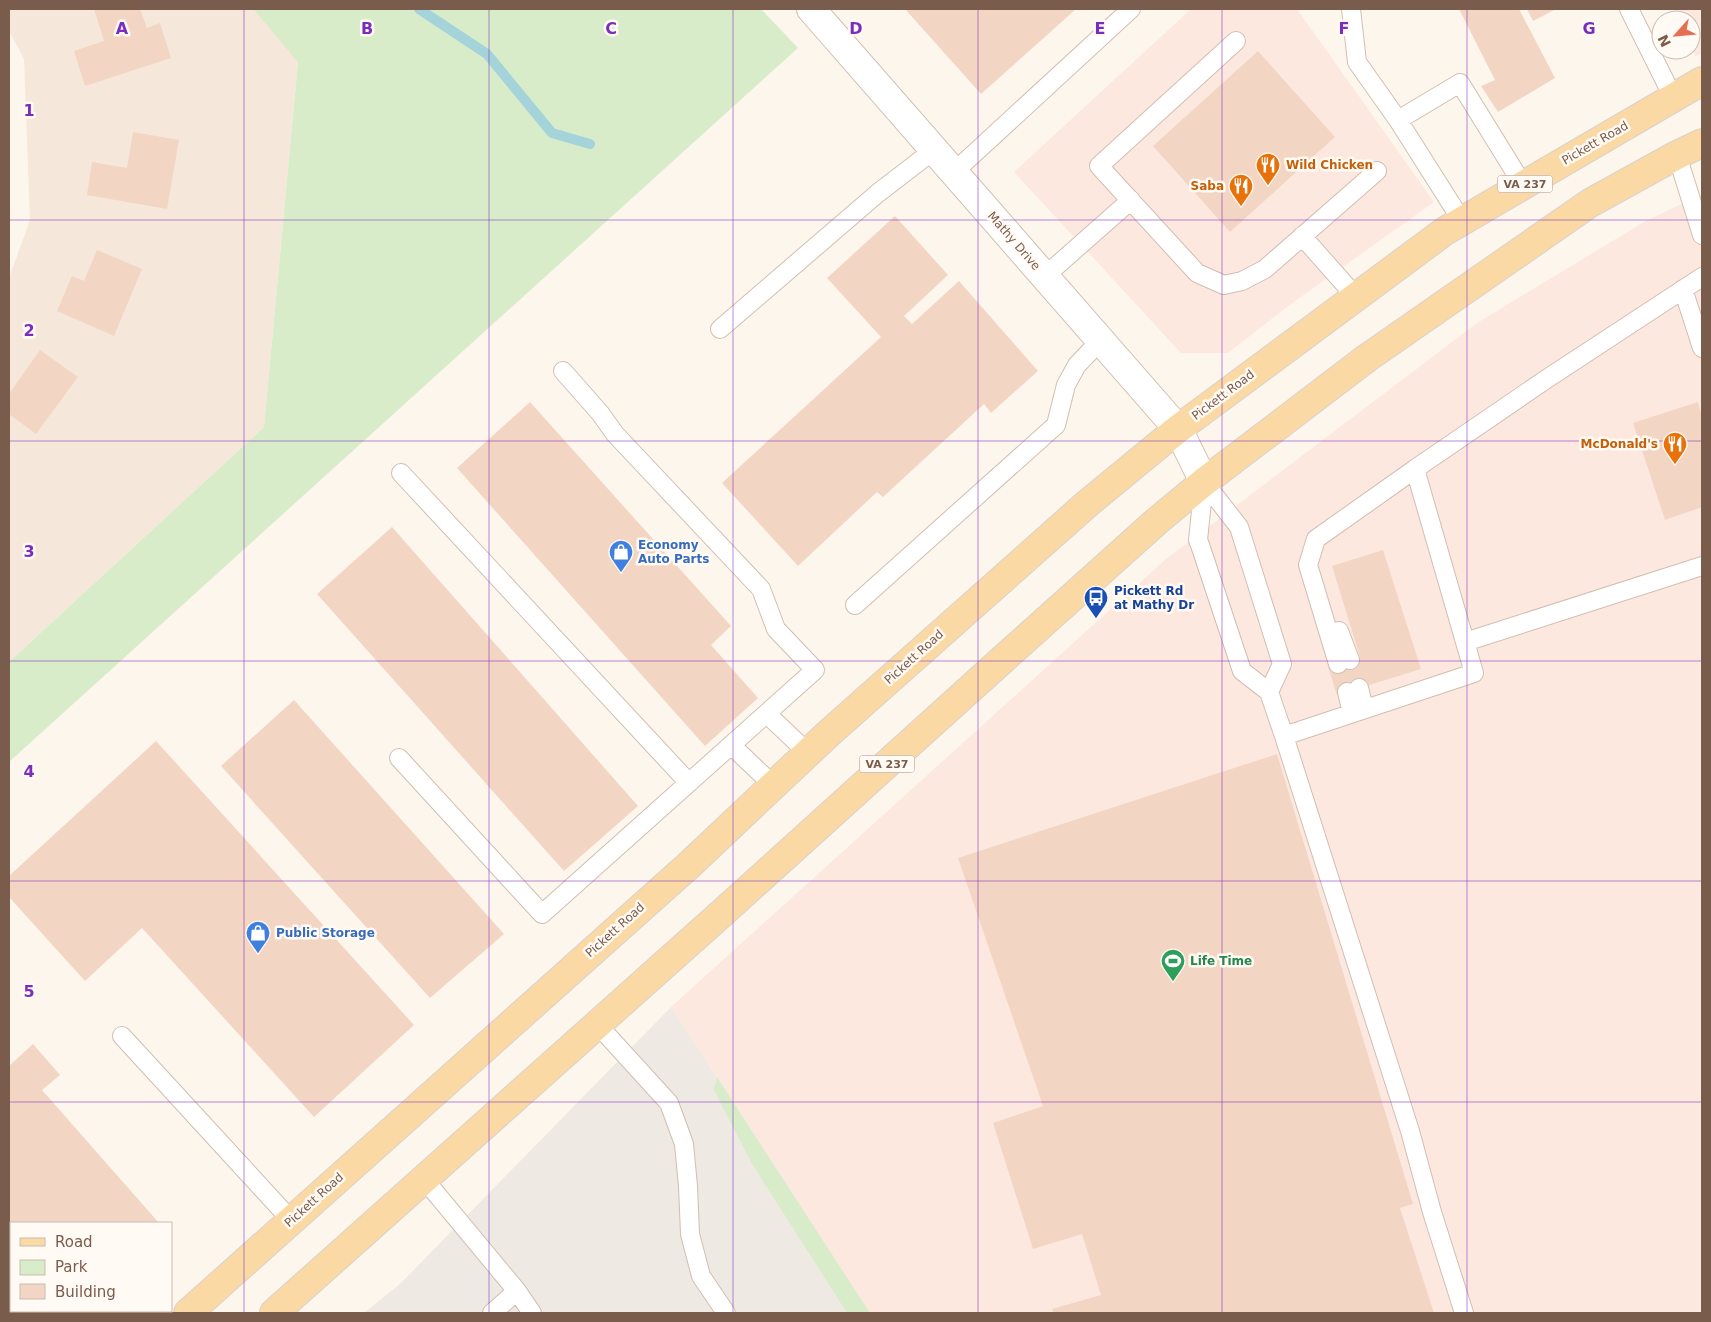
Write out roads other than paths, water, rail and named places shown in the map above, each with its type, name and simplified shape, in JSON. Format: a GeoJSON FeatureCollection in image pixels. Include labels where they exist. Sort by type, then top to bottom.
{"type":"FeatureCollection","features":[{"type":"Feature","properties":{"kind":"main road","name":"Pickett Road"},"geometry":{"type":"LineString","coordinates":[[188,1313],[688,866],[808,753],[1088,503],[1178,429],[1445,231],[1702,81]]}},
{"type":"Feature","properties":{"kind":"main road","name":"VA 237"},"geometry":{"type":"LineString","coordinates":[[274,1313],[1157,521],[1204,482],[1367,358],[1590,203],[1702,143]]}},
{"type":"Feature","properties":{"kind":"street","name":"Mathy Drive"},"geometry":{"type":"LineString","coordinates":[[811,9],[1178,429],[1204,482]]}},
{"type":"Feature","properties":{"kind":"lane"},"geometry":{"type":"LineString","coordinates":[[954,172],[1131,9]]}},
{"type":"Feature","properties":{"kind":"lane"},"geometry":{"type":"LineString","coordinates":[[1351,9],[1357,62],[1398,120],[1462,221]]}},
{"type":"Feature","properties":{"kind":"lane"},"geometry":{"type":"LineString","coordinates":[[1629,9],[1674,96]]}},
{"type":"Feature","properties":{"kind":"lane"},"geometry":{"type":"LineString","coordinates":[[1236,41],[1099,166],[1197,273],[1224,285],[1242,281],[1265,269],[1377,171]]}},
{"type":"Feature","properties":{"kind":"lane"},"geometry":{"type":"LineString","coordinates":[[1398,120],[1460,84],[1522,185]]}},
{"type":"Feature","properties":{"kind":"lane"},"geometry":{"type":"LineString","coordinates":[[720,329],[878,194],[934,150]]}},
{"type":"Feature","properties":{"kind":"lane"},"geometry":{"type":"LineString","coordinates":[[1677,155],[1702,235]]}},
{"type":"Feature","properties":{"kind":"lane"},"geometry":{"type":"LineString","coordinates":[[1045,276],[1131,200]]}},
{"type":"Feature","properties":{"kind":"lane"},"geometry":{"type":"LineString","coordinates":[[1302,236],[1356,297]]}},
{"type":"Feature","properties":{"kind":"lane"},"geometry":{"type":"LineString","coordinates":[[1344,662],[1308,565],[1316,539],[1414,469],[1545,380],[1702,277]]}},
{"type":"Feature","properties":{"kind":"lane"},"geometry":{"type":"LineString","coordinates":[[1683,289],[1702,348]]}},
{"type":"Feature","properties":{"kind":"lane"},"geometry":{"type":"LineString","coordinates":[[855,605],[1056,425],[1066,386],[1077,365],[1101,340]]}},
{"type":"Feature","properties":{"kind":"lane"},"geometry":{"type":"LineString","coordinates":[[399,758],[542,914],[815,670],[776,629],[761,589],[615,434],[600,413],[563,371]]}},
{"type":"Feature","properties":{"kind":"lane"},"geometry":{"type":"LineString","coordinates":[[1284,736],[1474,673],[1414,469]]}},
{"type":"Feature","properties":{"kind":"lane"},"geometry":{"type":"LineString","coordinates":[[401,473],[689,783]]}},
{"type":"Feature","properties":{"kind":"lane"},"geometry":{"type":"LineString","coordinates":[[1204,482],[1239,527],[1282,664],[1269,692]]}},
{"type":"Feature","properties":{"kind":"lane"},"geometry":{"type":"LineString","coordinates":[[1204,482],[1198,540],[1242,671],[1269,692],[1407,1122],[1432,1212],[1464,1313]]}},
{"type":"Feature","properties":{"kind":"lane"},"geometry":{"type":"LineString","coordinates":[[1465,642],[1702,566]]}},
{"type":"Feature","properties":{"kind":"lane"},"geometry":{"type":"LineString","coordinates":[[1353,690],[1358,711]]}},
{"type":"Feature","properties":{"kind":"lane"},"geometry":{"type":"LineString","coordinates":[[767,714],[808,753]]}},
{"type":"Feature","properties":{"kind":"lane"},"geometry":{"type":"LineString","coordinates":[[731,745],[773,786]]}},
{"type":"Feature","properties":{"kind":"lane"},"geometry":{"type":"LineString","coordinates":[[597,1024],[669,1103],[684,1144],[690,1234],[701,1276],[726,1313]]}},
{"type":"Feature","properties":{"kind":"lane"},"geometry":{"type":"LineString","coordinates":[[122,1036],[291,1220]]}},
{"type":"Feature","properties":{"kind":"lane"},"geometry":{"type":"LineString","coordinates":[[424,1179],[517,1291],[532,1313]]}},
{"type":"Feature","properties":{"kind":"lane"},"geometry":{"type":"LineString","coordinates":[[492,1313],[517,1291]]}},
{"type":"Feature","properties":{"kind":"waterway"},"geometry":{"type":"LineString","coordinates":[[419,9],[487,54],[552,133],[590,144]]}},
{"type":"Feature","properties":{"kind":"place","name":"Wild Chicken"},"geometry":{"type":"Point","coordinates":[1268,186]}},
{"type":"Feature","properties":{"kind":"place","name":"Saba"},"geometry":{"type":"Point","coordinates":[1241,207]}},
{"type":"Feature","properties":{"kind":"place","name":"McDonald's"},"geometry":{"type":"Point","coordinates":[1675,465]}},
{"type":"Feature","properties":{"kind":"place","name":"Economy Auto Parts"},"geometry":{"type":"Point","coordinates":[621,573]}},
{"type":"Feature","properties":{"kind":"place","name":"Pickett Rd at Mathy Dr"},"geometry":{"type":"Point","coordinates":[1096,619]}},
{"type":"Feature","properties":{"kind":"place","name":"Public Storage"},"geometry":{"type":"Point","coordinates":[258,954]}},
{"type":"Feature","properties":{"kind":"place","name":"Life Time"},"geometry":{"type":"Point","coordinates":[1173,982]}}]}
